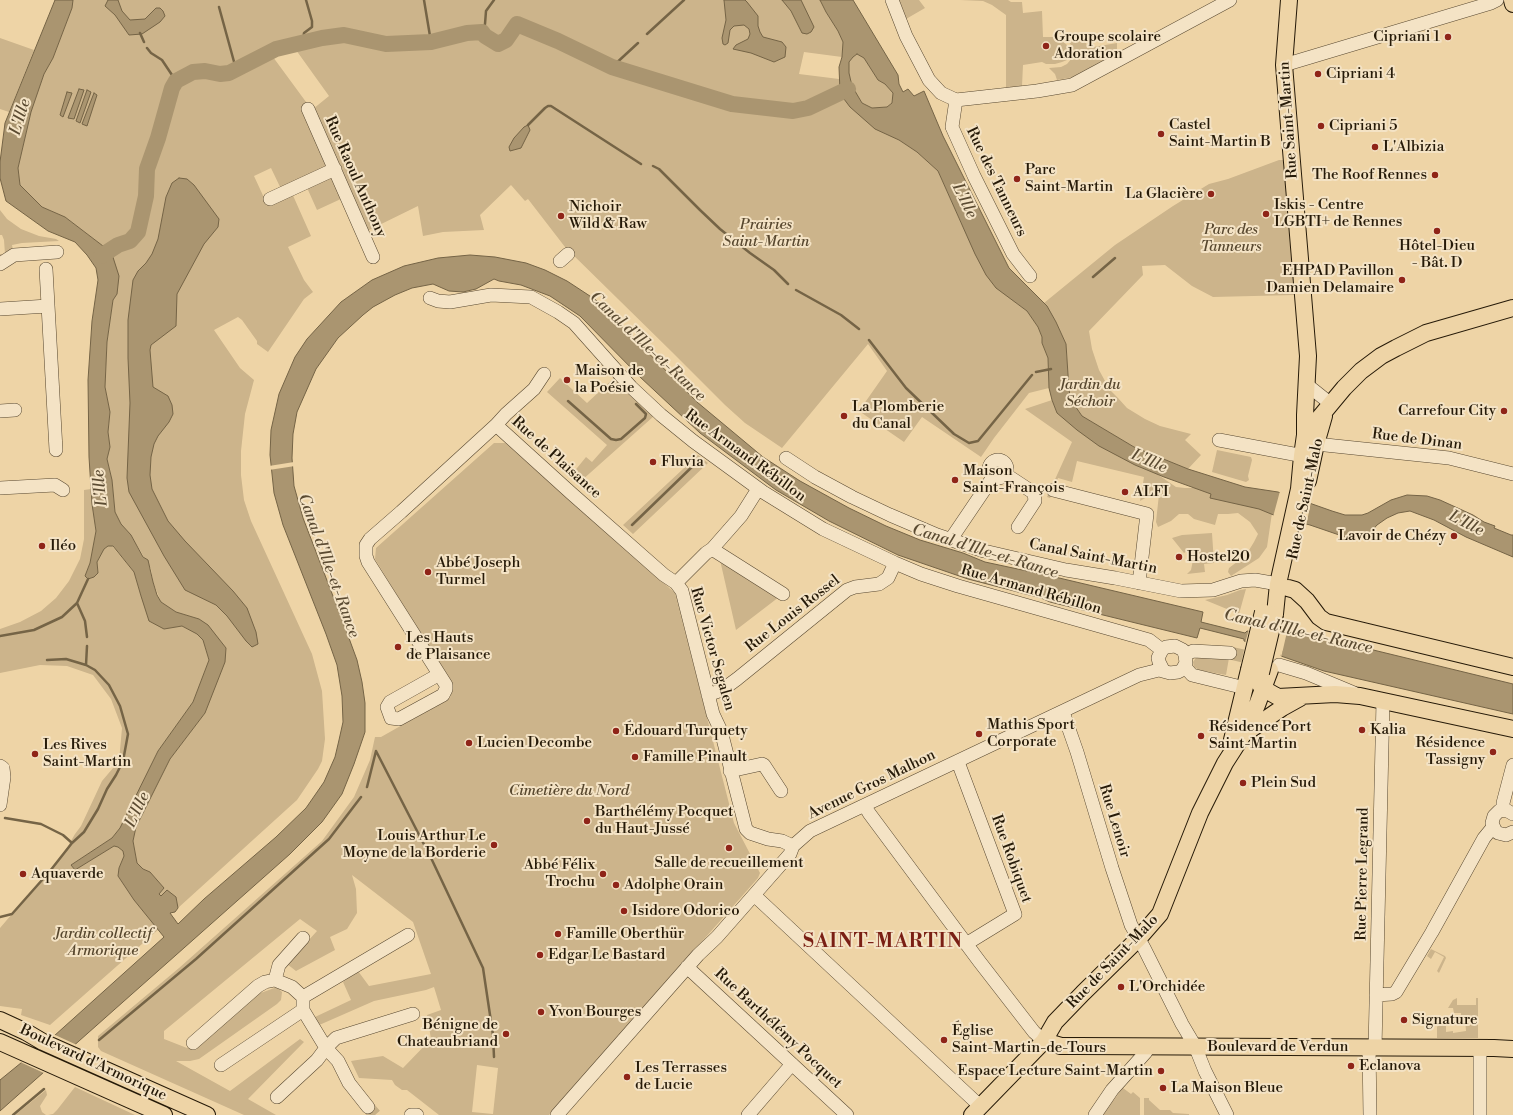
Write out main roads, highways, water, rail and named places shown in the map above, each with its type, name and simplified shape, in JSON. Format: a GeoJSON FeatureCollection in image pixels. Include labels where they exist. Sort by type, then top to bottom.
{"type":"FeatureCollection","features":[{"type":"Feature","properties":{"kind":"main road","name":"Rue Saint-Martin"},"geometry":{"type":"LineString","coordinates":[[1289,0],[1284,65],[1308,356],[1306,384],[1312,435]]}},
{"type":"Feature","properties":{"kind":"main road"},"geometry":{"type":"LineString","coordinates":[[1512,0],[1513,4]]}},
{"type":"Feature","properties":{"kind":"main road","name":"Rue de Saint-Malo"},"geometry":{"type":"LineString","coordinates":[[975,1113],[1044,1041],[1055,1022],[1110,964],[1139,938],[1160,914],[1200,814],[1225,762],[1242,735],[1264,689],[1265,669],[1275,598],[1299,489],[1312,435],[1328,407],[1361,371],[1396,348],[1436,330],[1513,308]]}},
{"type":"Feature","properties":{"kind":"main road"},"geometry":{"type":"LineString","coordinates":[[1275,598],[1295,590],[1307,600],[1319,617],[1326,622],[1513,667]]}},
{"type":"Feature","properties":{"kind":"main road","name":"Rue de Saint-Malo"},"geometry":{"type":"LineString","coordinates":[[1225,762],[1245,688],[1265,669]]}},
{"type":"Feature","properties":{"kind":"main road"},"geometry":{"type":"LineString","coordinates":[[1264,689],[1278,697],[1311,694],[1360,696],[1513,729]]}},
{"type":"Feature","properties":{"kind":"main road"},"geometry":{"type":"LineString","coordinates":[[1242,735],[1298,698],[1311,694]]}},
{"type":"Feature","properties":{"kind":"main road","name":"Boulevard d'Armorique"},"geometry":{"type":"LineString","coordinates":[[0,1020],[28,1032],[43,1042],[207,1115]]}},
{"type":"Feature","properties":{"kind":"main road","name":"Boulevard de Verdun"},"geometry":{"type":"LineString","coordinates":[[1044,1041],[1061,1046],[1513,1049]]}},
{"type":"Feature","properties":{"kind":"main road","name":"Boulevard d'Armorique"},"geometry":{"type":"LineString","coordinates":[[5,1044],[164,1115]]}},
{"type":"Feature","properties":{"kind":"water","name":"L'Ille"},"geometry":{"type":"Polygon","coordinates":[[[55,0],[73,0],[72,8],[53,58],[44,74],[31,112],[18,168],[20,185],[42,207],[65,217],[103,246],[118,245],[111,251],[119,276],[117,294],[113,300],[107,342],[105,387],[110,412],[108,432],[110,447],[107,459],[112,480],[115,512],[121,524],[131,535],[143,557],[148,560],[157,595],[161,602],[176,612],[199,619],[208,625],[226,648],[225,662],[205,713],[170,759],[136,827],[133,841],[137,863],[143,869],[150,872],[164,888],[159,894],[161,896],[167,890],[176,897],[178,908],[175,912],[170,913],[178,924],[204,899],[276,837],[306,808],[324,782],[335,757],[343,722],[342,696],[337,665],[283,525],[274,493],[270,455],[271,430],[279,394],[295,357],[307,339],[341,302],[372,280],[404,266],[438,258],[470,255],[495,257],[526,263],[545,270],[567,281],[596,300],[697,402],[763,457],[800,481],[849,508],[886,526],[920,540],[963,553],[985,562],[1203,612],[1201,622],[1245,633],[1247,631],[1285,637],[1286,634],[1324,638],[1513,684],[1513,714],[1324,671],[1281,656],[1282,651],[1244,641],[1244,639],[1200,628],[1197,638],[1050,602],[1041,598],[968,579],[898,555],[829,521],[776,490],[700,433],[640,377],[580,316],[550,296],[521,285],[494,279],[476,289],[463,292],[449,291],[433,284],[412,288],[373,307],[338,338],[316,369],[297,412],[293,434],[292,458],[294,486],[303,518],[357,660],[365,703],[365,732],[342,794],[322,822],[290,854],[0,1111],[0,1080],[54,1036],[164,937],[134,900],[118,876],[119,868],[124,856],[123,851],[118,847],[114,846],[75,870],[71,865],[112,838],[120,828],[158,751],[193,702],[209,660],[203,640],[197,634],[182,626],[164,629],[149,621],[134,572],[113,546],[108,546],[104,549],[97,562],[98,573],[94,577],[88,579],[85,576],[90,563],[96,531],[92,504],[89,457],[88,380],[92,321],[98,280],[96,268],[75,242],[48,231],[6,201],[0,178],[0,162],[5,123],[55,0]]]}},
{"type":"Feature","properties":{"kind":"water"},"geometry":{"type":"Polygon","coordinates":[[[108,0],[118,0],[122,11],[130,20],[145,19],[156,8],[160,8],[165,16],[160,22],[142,34],[129,35],[115,15],[105,6],[108,0]]]}},
{"type":"Feature","properties":{"kind":"water"},"geometry":{"type":"Polygon","coordinates":[[[724,0],[745,0],[758,16],[758,26],[763,37],[782,42],[786,47],[785,57],[774,62],[751,53],[733,49],[736,45],[748,39],[750,34],[749,29],[744,25],[734,26],[730,30],[728,43],[725,45],[723,44],[722,38],[726,20],[724,0]]]}},
{"type":"Feature","properties":{"kind":"water"},"geometry":{"type":"Polygon","coordinates":[[[782,0],[801,0],[814,27],[811,32],[807,34],[802,33],[791,11],[782,0]]]}},
{"type":"Feature","properties":{"kind":"water","name":"L'Ille"},"geometry":{"type":"Polygon","coordinates":[[[820,0],[853,0],[898,75],[899,84],[903,92],[908,89],[914,96],[924,91],[943,136],[1009,268],[1047,306],[1056,322],[1066,344],[1071,400],[1082,416],[1134,447],[1188,469],[1245,487],[1278,492],[1345,515],[1362,515],[1391,500],[1407,495],[1427,496],[1440,500],[1495,526],[1494,528],[1513,535],[1513,557],[1466,537],[1434,520],[1410,511],[1398,513],[1387,518],[1377,525],[1369,534],[1360,537],[1348,538],[1310,525],[1276,516],[1259,509],[1210,498],[1211,494],[1135,465],[1099,446],[1077,430],[1057,413],[1052,400],[1049,388],[1048,358],[1038,327],[1027,311],[996,288],[986,275],[938,171],[917,152],[899,140],[875,129],[850,107],[844,99],[840,92],[839,67],[842,57],[843,42],[820,0]],[[857,54],[849,62],[849,73],[852,86],[862,103],[872,108],[887,107],[892,103],[893,93],[885,84],[878,80],[864,58],[857,54]]]}},
{"type":"Feature","properties":{"kind":"water"},"geometry":{"type":"Polygon","coordinates":[[[79,89],[84,90],[74,119],[68,118],[79,89]]]}},
{"type":"Feature","properties":{"kind":"water"},"geometry":{"type":"Polygon","coordinates":[[[87,90],[91,92],[80,123],[76,121],[87,90]]]}},
{"type":"Feature","properties":{"kind":"water"},"geometry":{"type":"Polygon","coordinates":[[[67,92],[72,93],[63,117],[60,115],[67,92]]]}},
{"type":"Feature","properties":{"kind":"water"},"geometry":{"type":"Polygon","coordinates":[[[94,93],[97,95],[87,126],[82,124],[94,93]]]}},
{"type":"Feature","properties":{"kind":"water"},"geometry":{"type":"Polygon","coordinates":[[[528,125],[530,130],[521,148],[510,151],[509,147],[514,138],[524,127],[528,125]]]}},
{"type":"Feature","properties":{"kind":"water"},"geometry":{"type":"Polygon","coordinates":[[[179,178],[187,179],[194,185],[219,219],[218,227],[204,244],[177,294],[176,326],[151,345],[150,350],[153,387],[168,396],[172,405],[173,414],[154,444],[151,457],[150,475],[152,489],[168,521],[247,608],[256,632],[258,644],[252,647],[216,605],[185,590],[164,556],[129,492],[127,478],[130,403],[128,320],[133,280],[138,271],[152,254],[158,239],[166,197],[172,183],[179,178]]]}},
{"type":"Feature","properties":{"kind":"waterway"},"geometry":{"type":"LineString","coordinates":[[303,42],[304,33],[312,27],[312,21],[306,0]]}},
{"type":"Feature","properties":{"kind":"waterway"},"geometry":{"type":"LineString","coordinates":[[424,0],[431,42]]}},
{"type":"Feature","properties":{"kind":"waterway"},"geometry":{"type":"LineString","coordinates":[[482,32],[485,24],[486,11],[494,0]]}},
{"type":"Feature","properties":{"kind":"waterway"},"geometry":{"type":"LineString","coordinates":[[647,34],[684,0]]}},
{"type":"Feature","properties":{"kind":"waterway"},"geometry":{"type":"LineString","coordinates":[[219,7],[236,69]]}},
{"type":"Feature","properties":{"kind":"waterway"},"geometry":{"type":"LineString","coordinates":[[101,256],[118,245],[130,241],[138,232],[146,196],[147,169],[158,138],[172,88],[176,81],[193,72],[205,71],[220,74],[229,73],[276,49],[322,38],[344,35],[386,44],[431,42],[467,33],[482,32],[485,36],[498,44],[506,40],[517,24],[558,41],[612,67],[732,104],[793,111],[808,108],[848,89]]}},
{"type":"Feature","properties":{"kind":"waterway"},"geometry":{"type":"LineString","coordinates":[[140,33],[144,42]]}},
{"type":"Feature","properties":{"kind":"waterway"},"geometry":{"type":"LineString","coordinates":[[612,67],[638,43]]}},
{"type":"Feature","properties":{"kind":"waterway"},"geometry":{"type":"LineString","coordinates":[[147,48],[151,53],[162,60],[176,81]]}},
{"type":"Feature","properties":{"kind":"waterway"},"geometry":{"type":"LineString","coordinates":[[528,125],[545,108],[551,106],[641,164]]}},
{"type":"Feature","properties":{"kind":"waterway"},"geometry":{"type":"LineString","coordinates":[[653,166],[659,169],[720,229],[774,270],[788,284]]}},
{"type":"Feature","properties":{"kind":"waterway"},"geometry":{"type":"LineString","coordinates":[[1093,277],[1115,258]]}},
{"type":"Feature","properties":{"kind":"waterway"},"geometry":{"type":"LineString","coordinates":[[796,290],[841,315],[859,329]]}},
{"type":"Feature","properties":{"kind":"waterway"},"geometry":{"type":"LineString","coordinates":[[869,340],[906,388],[954,434],[969,443],[978,441],[1032,375]]}},
{"type":"Feature","properties":{"kind":"waterway"},"geometry":{"type":"LineString","coordinates":[[1036,372],[1051,369]]}},
{"type":"Feature","properties":{"kind":"waterway"},"geometry":{"type":"LineString","coordinates":[[568,401],[611,439],[616,440],[621,439],[645,418],[646,414],[636,404]]}},
{"type":"Feature","properties":{"kind":"waterway"},"geometry":{"type":"LineString","coordinates":[[632,525],[696,463]]}},
{"type":"Feature","properties":{"kind":"waterway"},"geometry":{"type":"LineString","coordinates":[[0,636],[34,630],[62,617],[77,603],[88,579]]}},
{"type":"Feature","properties":{"kind":"waterway"},"geometry":{"type":"LineString","coordinates":[[77,603],[85,621],[87,637]]}},
{"type":"Feature","properties":{"kind":"waterway"},"geometry":{"type":"LineString","coordinates":[[72,843],[84,832],[116,775],[123,761],[128,734],[120,706],[109,685],[95,670],[86,665],[87,646]]}},
{"type":"Feature","properties":{"kind":"waterway"},"geometry":{"type":"LineString","coordinates":[[47,660],[66,659],[86,665]]}},
{"type":"Feature","properties":{"kind":"waterway"},"geometry":{"type":"LineString","coordinates":[[376,751],[432,860],[483,968],[493,1035],[494,1057]]}},
{"type":"Feature","properties":{"kind":"waterway"},"geometry":{"type":"LineString","coordinates":[[367,787],[376,751]]}},
{"type":"Feature","properties":{"kind":"waterway"},"geometry":{"type":"LineString","coordinates":[[99,1040],[196,959],[329,839],[361,797]]}},
{"type":"Feature","properties":{"kind":"waterway"},"geometry":{"type":"LineString","coordinates":[[0,917],[12,914],[50,871],[72,843],[63,835],[41,824],[5,818]]}},
{"type":"Feature","properties":{"kind":"waterway"},"geometry":{"type":"LineString","coordinates":[[13,1115],[44,1089]]}},
{"type":"Feature","properties":{"kind":"tunnel"},"geometry":{"type":"LineString","coordinates":[[1230,653],[1261,660]]}},
{"type":"Feature","properties":{"kind":"tunnel"},"geometry":{"type":"LineString","coordinates":[[368,1107],[375,1115]]}},
{"type":"Feature","properties":{"kind":"place","name":"Cipriani 1"},"geometry":{"type":"Point","coordinates":[1448,37]}},
{"type":"Feature","properties":{"kind":"place","name":"Groupe scolaire Adoration"},"geometry":{"type":"Point","coordinates":[1046,46]}},
{"type":"Feature","properties":{"kind":"place","name":"Cipriani 4"},"geometry":{"type":"Point","coordinates":[1318,74]}},
{"type":"Feature","properties":{"kind":"place","name":"Cipriani 5"},"geometry":{"type":"Point","coordinates":[1321,126]}},
{"type":"Feature","properties":{"kind":"place","name":"Castel Saint-Martin B"},"geometry":{"type":"Point","coordinates":[1161,134]}},
{"type":"Feature","properties":{"kind":"place","name":"L'Albizia"},"geometry":{"type":"Point","coordinates":[1375,147]}},
{"type":"Feature","properties":{"kind":"place","name":"The Roof Rennes"},"geometry":{"type":"Point","coordinates":[1435,175]}},
{"type":"Feature","properties":{"kind":"place","name":"Parc Saint-Martin"},"geometry":{"type":"Point","coordinates":[1017,179]}},
{"type":"Feature","properties":{"kind":"place","name":"La Glacière"},"geometry":{"type":"Point","coordinates":[1211,194]}},
{"type":"Feature","properties":{"kind":"place","name":"Iskis - Centre LGBTI+ de Rennes"},"geometry":{"type":"Point","coordinates":[1266,214]}},
{"type":"Feature","properties":{"kind":"place","name":"Nichoir Wild & Raw"},"geometry":{"type":"Point","coordinates":[561,216]}},
{"type":"Feature","properties":{"kind":"place","name":"Hôtel-Dieu - Bât. D"},"geometry":{"type":"Point","coordinates":[1437,231]}},
{"type":"Feature","properties":{"kind":"place","name":"EHPAD Pavillon Damien Delamaire"},"geometry":{"type":"Point","coordinates":[1402,280]}},
{"type":"Feature","properties":{"kind":"place","name":"Maison de la Poésie"},"geometry":{"type":"Point","coordinates":[567,380]}},
{"type":"Feature","properties":{"kind":"place","name":"Carrefour City"},"geometry":{"type":"Point","coordinates":[1504,411]}},
{"type":"Feature","properties":{"kind":"place","name":"La Plomberie du Canal"},"geometry":{"type":"Point","coordinates":[844,416]}},
{"type":"Feature","properties":{"kind":"place","name":"Fluvia"},"geometry":{"type":"Point","coordinates":[653,462]}},
{"type":"Feature","properties":{"kind":"place","name":"Maison Saint-François"},"geometry":{"type":"Point","coordinates":[955,480]}},
{"type":"Feature","properties":{"kind":"place","name":"ALFI"},"geometry":{"type":"Point","coordinates":[1125,492]}},
{"type":"Feature","properties":{"kind":"place","name":"Lavoir de Chézy"},"geometry":{"type":"Point","coordinates":[1454,536]}},
{"type":"Feature","properties":{"kind":"place","name":"Iléo"},"geometry":{"type":"Point","coordinates":[42,546]}},
{"type":"Feature","properties":{"kind":"place","name":"Hostel20"},"geometry":{"type":"Point","coordinates":[1179,557]}},
{"type":"Feature","properties":{"kind":"place","name":"Abbé Joseph Turmel"},"geometry":{"type":"Point","coordinates":[428,572]}},
{"type":"Feature","properties":{"kind":"place","name":"Les Hauts de Plaisance"},"geometry":{"type":"Point","coordinates":[398,647]}},
{"type":"Feature","properties":{"kind":"place","name":"Kalia"},"geometry":{"type":"Point","coordinates":[1362,730]}},
{"type":"Feature","properties":{"kind":"place","name":"Édouard Turquety"},"geometry":{"type":"Point","coordinates":[616,731]}},
{"type":"Feature","properties":{"kind":"place","name":"Mathis Sport Corporate"},"geometry":{"type":"Point","coordinates":[979,734]}},
{"type":"Feature","properties":{"kind":"place","name":"Résidence Port Saint-Martin"},"geometry":{"type":"Point","coordinates":[1201,736]}},
{"type":"Feature","properties":{"kind":"place","name":"Lucien Decombe"},"geometry":{"type":"Point","coordinates":[469,743]}},
{"type":"Feature","properties":{"kind":"place","name":"Résidence Tassigny"},"geometry":{"type":"Point","coordinates":[1493,752]}},
{"type":"Feature","properties":{"kind":"place","name":"Les Rives Saint-Martin"},"geometry":{"type":"Point","coordinates":[35,754]}},
{"type":"Feature","properties":{"kind":"place","name":"Famille Pinault"},"geometry":{"type":"Point","coordinates":[635,757]}},
{"type":"Feature","properties":{"kind":"place","name":"Plein Sud"},"geometry":{"type":"Point","coordinates":[1243,783]}},
{"type":"Feature","properties":{"kind":"place","name":"Barthélémy Pocquet du Haut-Jussé"},"geometry":{"type":"Point","coordinates":[587,821]}},
{"type":"Feature","properties":{"kind":"place","name":"Louis Arthur Le Moyne de la Borderie"},"geometry":{"type":"Point","coordinates":[494,845]}},
{"type":"Feature","properties":{"kind":"place","name":"Salle de recueillement"},"geometry":{"type":"Point","coordinates":[729,848]}},
{"type":"Feature","properties":{"kind":"place","name":"Aquaverde"},"geometry":{"type":"Point","coordinates":[23,874]}},
{"type":"Feature","properties":{"kind":"place","name":"Abbé Félix Trochu"},"geometry":{"type":"Point","coordinates":[603,874]}},
{"type":"Feature","properties":{"kind":"place","name":"Adolphe Orain"},"geometry":{"type":"Point","coordinates":[616,885]}},
{"type":"Feature","properties":{"kind":"place","name":"Isidore Odorico"},"geometry":{"type":"Point","coordinates":[624,911]}},
{"type":"Feature","properties":{"kind":"place","name":"Famille Oberthür"},"geometry":{"type":"Point","coordinates":[558,934]}},
{"type":"Feature","properties":{"kind":"place","name":"Edgar Le Bastard"},"geometry":{"type":"Point","coordinates":[540,955]}},
{"type":"Feature","properties":{"kind":"place","name":"L'Orchidée"},"geometry":{"type":"Point","coordinates":[1121,987]}},
{"type":"Feature","properties":{"kind":"place","name":"Yvon Bourges"},"geometry":{"type":"Point","coordinates":[541,1012]}},
{"type":"Feature","properties":{"kind":"place","name":"Signature"},"geometry":{"type":"Point","coordinates":[1404,1020]}},
{"type":"Feature","properties":{"kind":"place","name":"Bénigne de Chateaubriand"},"geometry":{"type":"Point","coordinates":[506,1034]}},
{"type":"Feature","properties":{"kind":"place","name":"Église Saint-Martin-de-Tours"},"geometry":{"type":"Point","coordinates":[944,1040]}},
{"type":"Feature","properties":{"kind":"place","name":"Eclanova"},"geometry":{"type":"Point","coordinates":[1351,1066]}},
{"type":"Feature","properties":{"kind":"place","name":"Espace Lecture Saint-Martin"},"geometry":{"type":"Point","coordinates":[1161,1071]}},
{"type":"Feature","properties":{"kind":"place","name":"Les Terrasses de Lucie"},"geometry":{"type":"Point","coordinates":[627,1077]}},
{"type":"Feature","properties":{"kind":"place","name":"La Maison Bleue"},"geometry":{"type":"Point","coordinates":[1163,1088]}},
{"type":"Feature","properties":{"kind":"district","name":"SAINT-MARTIN"},"geometry":{"type":"Point","coordinates":[883,942]}},
{"type":"Feature","properties":{"kind":"park label","name":"Prairies Saint-Martin"},"geometry":{"type":"Point","coordinates":[766,234]}},
{"type":"Feature","properties":{"kind":"park label","name":"Parc des Tanneurs"},"geometry":{"type":"Point","coordinates":[1231,238]}},
{"type":"Feature","properties":{"kind":"park label","name":"Jardin du Séchoir"},"geometry":{"type":"Point","coordinates":[1090,394]}},
{"type":"Feature","properties":{"kind":"park label","name":"Cimetière du Nord"},"geometry":{"type":"Point","coordinates":[569,791]}},
{"type":"Feature","properties":{"kind":"park label","name":"Jardin collectif Armorique"},"geometry":{"type":"Point","coordinates":[103,942]}},
{"type":"Feature","properties":{"kind":"water label","name":"Canal d'Ille-et-Rance"},"geometry":{"type":"Point","coordinates":[647,347]}},
{"type":"Feature","properties":{"kind":"water label","name":"Canal d'Ille-et-Rance"},"geometry":{"type":"Point","coordinates":[985,552]}},
{"type":"Feature","properties":{"kind":"water label","name":"Canal d'Ille-et-Rance"},"geometry":{"type":"Point","coordinates":[328,566]}},
{"type":"Feature","properties":{"kind":"water label","name":"Canal d'Ille-et-Rance"},"geometry":{"type":"Point","coordinates":[1298,632]}}]}
